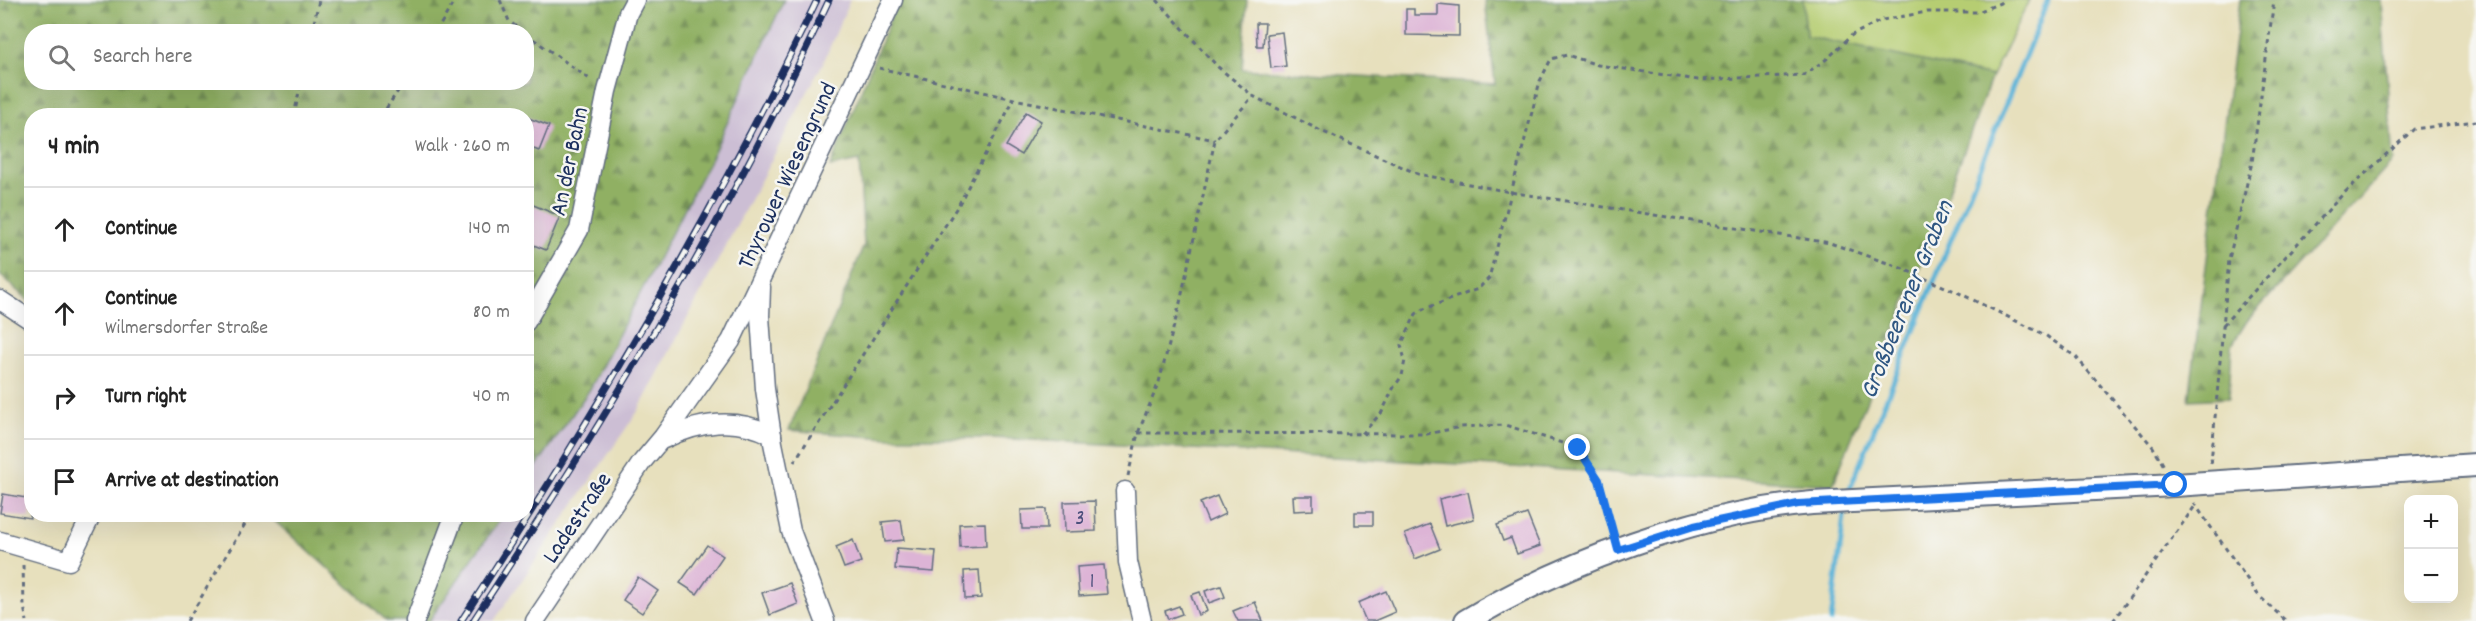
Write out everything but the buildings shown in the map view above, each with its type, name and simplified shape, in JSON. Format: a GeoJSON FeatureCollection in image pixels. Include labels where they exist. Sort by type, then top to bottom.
{"type":"FeatureCollection","features":[{"type":"Feature","properties":{"kind":"main road"},"geometry":{"type":"LineString","coordinates":[[1466,621],[1491,606],[1547,579],[1618,550],[1725,518],[1776,507],[1812,503],[2209,483],[2476,465]]}},
{"type":"Feature","properties":{"kind":"street","name":"An der Bahn"},"geometry":{"type":"LineString","coordinates":[[534,308],[579,230],[608,91],[628,13],[635,0]]}},
{"type":"Feature","properties":{"kind":"street","name":"Thyrower Wiesengrund"},"geometry":{"type":"LineString","coordinates":[[825,621],[791,531],[772,439],[764,378],[760,316],[761,281],[893,0]]}},
{"type":"Feature","properties":{"kind":"street","name":"Ladestraße"},"geometry":{"type":"LineString","coordinates":[[535,621],[642,462],[731,341],[761,281]]}},
{"type":"Feature","properties":{"kind":"street"},"geometry":{"type":"LineString","coordinates":[[0,300],[24,316]]}},
{"type":"Feature","properties":{"kind":"street"},"geometry":{"type":"LineString","coordinates":[[659,441],[684,429],[705,424],[735,422],[772,439]]}},
{"type":"Feature","properties":{"kind":"street"},"geometry":{"type":"LineString","coordinates":[[1125,491],[1128,562],[1142,621]]}},
{"type":"Feature","properties":{"kind":"street"},"geometry":{"type":"LineString","coordinates":[[0,541],[69,561],[88,522]]}},
{"type":"Feature","properties":{"kind":"street"},"geometry":{"type":"LineString","coordinates":[[415,621],[452,522]]}},
{"type":"Feature","properties":{"kind":"path"},"geometry":{"type":"LineString","coordinates":[[314,24],[319,0]]}},
{"type":"Feature","properties":{"kind":"path"},"geometry":{"type":"LineString","coordinates":[[441,24],[455,0]]}},
{"type":"Feature","properties":{"kind":"path"},"geometry":{"type":"LineString","coordinates":[[500,0],[508,21],[512,24]]}},
{"type":"Feature","properties":{"kind":"path"},"geometry":{"type":"LineString","coordinates":[[1157,0],[1218,67],[1253,96],[1319,130],[1418,174],[1510,192],[1830,243],[1957,291],[2045,335],[2076,357],[2153,447],[2175,485]]}},
{"type":"Feature","properties":{"kind":"path"},"geometry":{"type":"LineString","coordinates":[[1362,434],[1382,412],[1402,376],[1405,360],[1401,345],[1416,314],[1478,290],[1489,278],[1540,81],[1551,59],[1567,55],[1598,65],[1698,80],[1804,75],[1828,58],[1852,35],[1882,20],[1926,12],[1978,12],[2003,0]]}},
{"type":"Feature","properties":{"kind":"path"},"geometry":{"type":"LineString","coordinates":[[2209,483],[2229,259],[2252,162],[2274,0]]}},
{"type":"Feature","properties":{"kind":"path"},"geometry":{"type":"LineString","coordinates":[[534,40],[608,91]]}},
{"type":"Feature","properties":{"kind":"path"},"geometry":{"type":"LineString","coordinates":[[863,65],[1215,140]]}},
{"type":"Feature","properties":{"kind":"path"},"geometry":{"type":"LineString","coordinates":[[296,108],[299,90]]}},
{"type":"Feature","properties":{"kind":"path"},"geometry":{"type":"LineString","coordinates":[[386,108],[399,90]]}},
{"type":"Feature","properties":{"kind":"path"},"geometry":{"type":"LineString","coordinates":[[1125,491],[1138,433],[1159,382],[1180,303],[1215,140],[1253,96]]}},
{"type":"Feature","properties":{"kind":"path"},"geometry":{"type":"LineString","coordinates":[[781,482],[959,204],[1014,99]]}},
{"type":"Feature","properties":{"kind":"path"},"geometry":{"type":"LineString","coordinates":[[2222,326],[2343,194],[2414,129],[2476,121]]}},
{"type":"Feature","properties":{"kind":"path"},"geometry":{"type":"LineString","coordinates":[[1138,433],[1427,434],[1461,427],[1505,425],[1578,448],[1599,480],[1618,550]]}},
{"type":"Feature","properties":{"kind":"path"},"geometry":{"type":"LineString","coordinates":[[2113,621],[2195,506],[2259,596],[2286,621]]}},
{"type":"Feature","properties":{"kind":"path"},"geometry":{"type":"LineString","coordinates":[[187,621],[245,522]]}},
{"type":"Feature","properties":{"kind":"path"},"geometry":{"type":"LineString","coordinates":[[23,548],[24,607],[27,621]]}},
{"type":"Feature","properties":{"kind":"shaded area"},"geometry":{"type":"Polygon","coordinates":[[[784,0],[850,0],[823,63],[638,411],[494,621],[429,621],[498,522],[534,522],[534,470],[590,389],[711,158],[784,0]]]}},
{"type":"Feature","properties":{"kind":"green space"},"geometry":{"type":"Polygon","coordinates":[[[0,0],[784,0],[711,158],[590,389],[534,470],[534,108],[24,108],[24,297],[0,275],[0,0]]]}},
{"type":"Feature","properties":{"kind":"green space"},"geometry":{"type":"Polygon","coordinates":[[[898,0],[1247,0],[1242,69],[1495,84],[1485,0],[1803,0],[1806,36],[1992,76],[1929,244],[1833,485],[993,438],[888,438],[789,430],[864,245],[859,161],[830,167],[898,0]]]}},
{"type":"Feature","properties":{"kind":"green space"},"geometry":{"type":"Polygon","coordinates":[[[1803,0],[2029,0],[1992,76],[1806,36],[1803,0]]]}},
{"type":"Feature","properties":{"kind":"green space"},"geometry":{"type":"Polygon","coordinates":[[[2240,0],[2381,0],[2393,161],[2247,321],[2232,345],[2229,398],[2189,400],[2240,0]]]}},
{"type":"Feature","properties":{"kind":"green space"},"geometry":{"type":"Polygon","coordinates":[[[276,522],[498,522],[429,621],[387,621],[276,522]]]}},
{"type":"Feature","properties":{"kind":"waterway","name":"Großbeerener Graben"},"geometry":{"type":"LineString","coordinates":[[1847,496],[2048,0]]}},
{"type":"Feature","properties":{"kind":"waterway","name":"Großbeerener Graben"},"geometry":{"type":"LineString","coordinates":[[1831,621],[1845,508]]}},
{"type":"Feature","properties":{"kind":"railway"},"geometry":{"type":"LineString","coordinates":[[534,507],[604,393],[693,238],[736,160],[817,0]]}},
{"type":"Feature","properties":{"kind":"railway"},"geometry":{"type":"LineString","coordinates":[[473,621],[570,471],[663,317],[750,161],[829,0]]}},
{"type":"Feature","properties":{"kind":"railway"},"geometry":{"type":"LineString","coordinates":[[461,621],[524,522]]}},
{"type":"Feature","properties":{"kind":"route"},"geometry":{"type":"LineString","coordinates":[[1578,448],[1599,480],[1618,550],[1725,518],[1798,504],[2175,485]]}}]}
